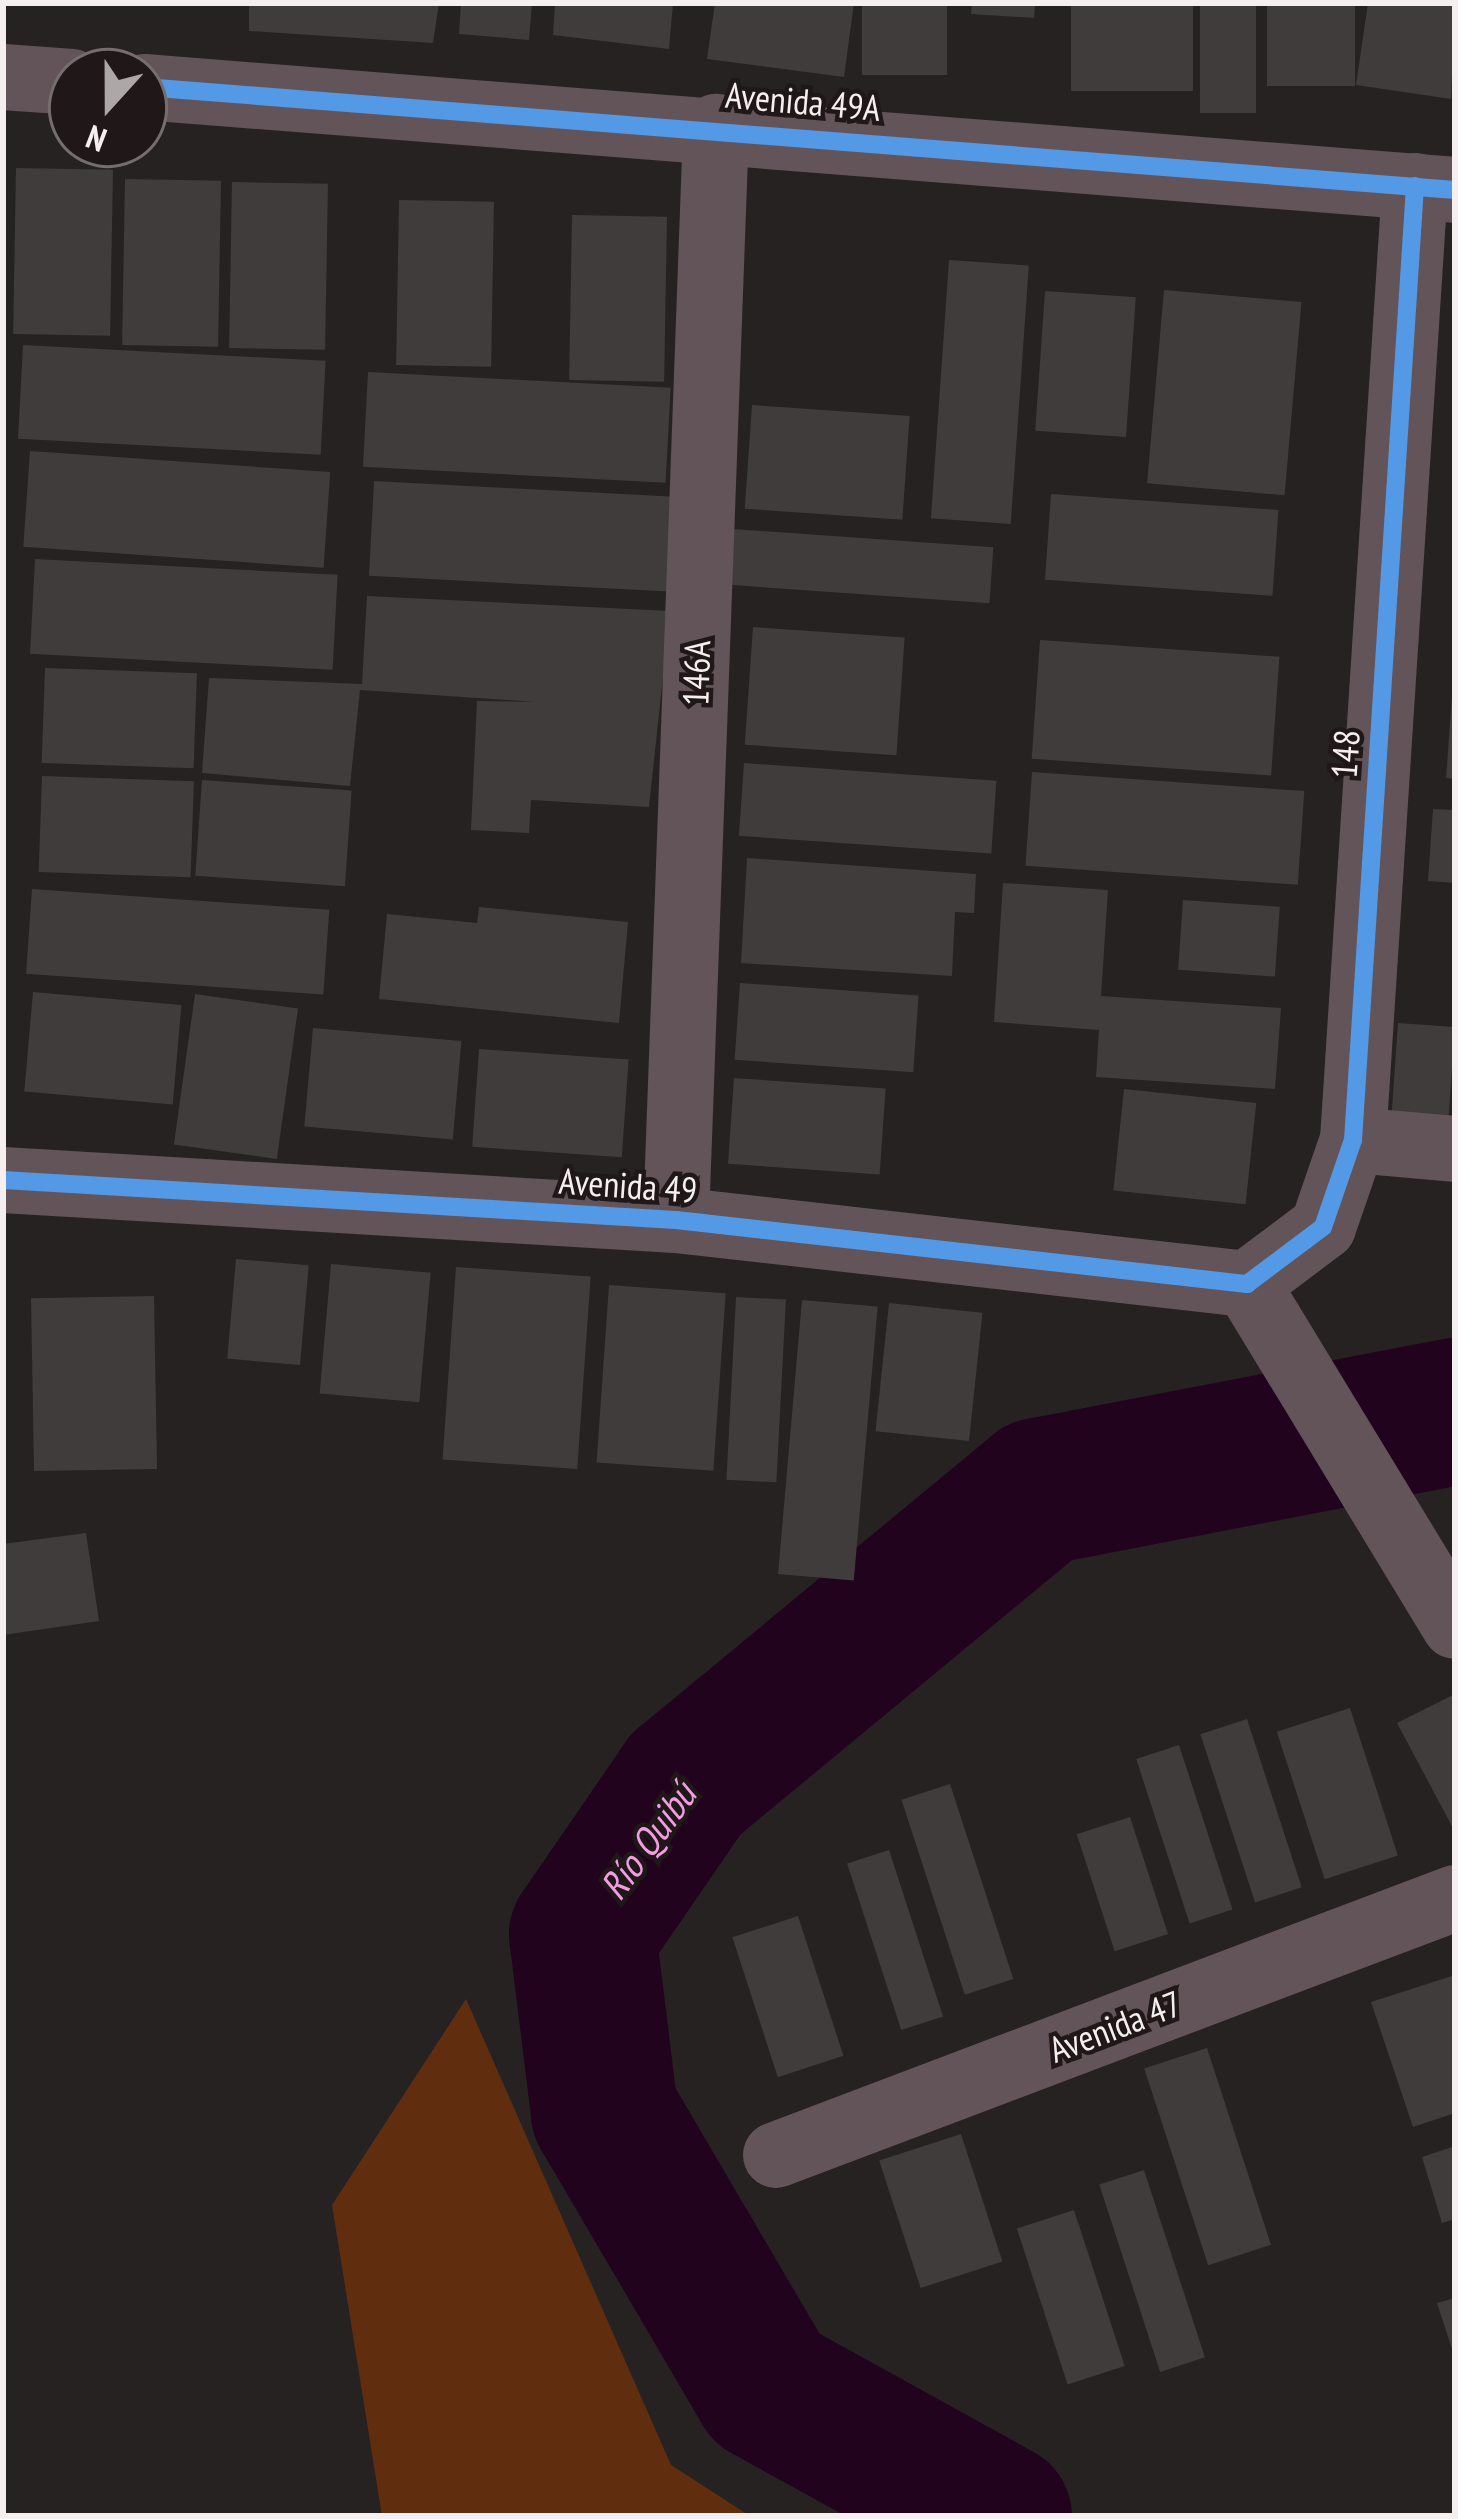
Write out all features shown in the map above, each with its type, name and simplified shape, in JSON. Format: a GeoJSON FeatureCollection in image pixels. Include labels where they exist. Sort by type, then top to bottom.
{"type":"FeatureCollection","features":[{"type":"Feature","properties":{"kind":"street"},"geometry":{"type":"LineString","coordinates":[[3,77],[48,80]]}},
{"type":"Feature","properties":{"kind":"street","name":"Avenida 49A"},"geometry":{"type":"LineString","coordinates":[[168,89],[716,127],[1435,188]]}},
{"type":"Feature","properties":{"kind":"street","name":"146A"},"geometry":{"type":"LineString","coordinates":[[676,1220],[716,127]]}},
{"type":"Feature","properties":{"kind":"street","name":"148"},"geometry":{"type":"LineString","coordinates":[[1246,1284],[1322,1227],[1353,1141],[1435,188]]}},
{"type":"Feature","properties":{"kind":"street"},"geometry":{"type":"LineString","coordinates":[[1353,1141],[1455,1149]]}},
{"type":"Feature","properties":{"kind":"street","name":"Avenida 49"},"geometry":{"type":"LineString","coordinates":[[3,1180],[676,1220],[1246,1284]]}},
{"type":"Feature","properties":{"kind":"street"},"geometry":{"type":"LineString","coordinates":[[1246,1284],[1302,1364],[1455,1626]]}},
{"type":"Feature","properties":{"kind":"street","name":"Avenida 47"},"geometry":{"type":"LineString","coordinates":[[776,2155],[1455,1898]]}},
{"type":"Feature","properties":{"kind":"shaded area"},"geometry":{"type":"Polygon","coordinates":[[[466,1999],[671,2465],[750,2516],[382,2516],[332,2205],[466,1999]]]}},
{"type":"Feature","properties":{"kind":"building"},"geometry":{"type":"Polygon","coordinates":[[[249,3],[439,3],[433,43],[249,31],[249,3]]]}},
{"type":"Feature","properties":{"kind":"building"},"geometry":{"type":"Polygon","coordinates":[[[461,3],[532,3],[529,40],[459,34],[461,3]]]}},
{"type":"Feature","properties":{"kind":"building"},"geometry":{"type":"Polygon","coordinates":[[[555,3],[673,3],[669,49],[553,35],[555,3]]]}},
{"type":"Feature","properties":{"kind":"building"},"geometry":{"type":"Polygon","coordinates":[[[715,3],[854,3],[844,77],[707,59],[715,3]]]}},
{"type":"Feature","properties":{"kind":"building"},"geometry":{"type":"Polygon","coordinates":[[[862,3],[947,3],[947,75],[862,75],[862,3]]]}},
{"type":"Feature","properties":{"kind":"building"},"geometry":{"type":"Polygon","coordinates":[[[972,3],[1035,3],[1034,18],[971,14],[972,3]]]}},
{"type":"Feature","properties":{"kind":"building"},"geometry":{"type":"Polygon","coordinates":[[[1071,3],[1193,3],[1193,91],[1071,91],[1071,3]]]}},
{"type":"Feature","properties":{"kind":"building"},"geometry":{"type":"Polygon","coordinates":[[[1200,3],[1256,3],[1256,113],[1200,113],[1200,3]]]}},
{"type":"Feature","properties":{"kind":"building"},"geometry":{"type":"Polygon","coordinates":[[[1267,3],[1355,3],[1355,86],[1267,86],[1267,3]]]}},
{"type":"Feature","properties":{"kind":"building"},"geometry":{"type":"Polygon","coordinates":[[[1368,3],[1455,3],[1451,99],[1356,85],[1368,3]]]}},
{"type":"Feature","properties":{"kind":"building"},"geometry":{"type":"Polygon","coordinates":[[[16,168],[113,170],[110,336],[13,334],[16,168]]]}},
{"type":"Feature","properties":{"kind":"building"},"geometry":{"type":"Polygon","coordinates":[[[125,179],[221,181],[218,347],[122,345],[125,179]]]}},
{"type":"Feature","properties":{"kind":"building"},"geometry":{"type":"Polygon","coordinates":[[[232,182],[328,184],[325,350],[229,348],[232,182]]]}},
{"type":"Feature","properties":{"kind":"building"},"geometry":{"type":"Polygon","coordinates":[[[399,200],[494,202],[491,367],[396,365],[399,200]]]}},
{"type":"Feature","properties":{"kind":"building"},"geometry":{"type":"Polygon","coordinates":[[[572,215],[667,217],[664,382],[569,380],[572,215]]]}},
{"type":"Feature","properties":{"kind":"building"},"geometry":{"type":"Polygon","coordinates":[[[949,260],[1029,266],[1011,524],[931,518],[949,260]]]}},
{"type":"Feature","properties":{"kind":"building"},"geometry":{"type":"Polygon","coordinates":[[[1164,290],[1301,302],[1285,495],[1147,483],[1164,290]]]}},
{"type":"Feature","properties":{"kind":"building"},"geometry":{"type":"Polygon","coordinates":[[[1045,291],[1136,297],[1126,437],[1035,431],[1045,291]]]}},
{"type":"Feature","properties":{"kind":"building"},"geometry":{"type":"Polygon","coordinates":[[[23,345],[326,361],[321,455],[18,439],[23,345]]]}},
{"type":"Feature","properties":{"kind":"building"},"geometry":{"type":"Polygon","coordinates":[[[368,372],[671,388],[666,483],[363,467],[368,372]]]}},
{"type":"Feature","properties":{"kind":"building"},"geometry":{"type":"Polygon","coordinates":[[[752,405],[910,416],[902,520],[745,509],[752,405]]]}},
{"type":"Feature","properties":{"kind":"building"},"geometry":{"type":"Polygon","coordinates":[[[30,451],[330,472],[324,568],[23,547],[30,451]]]}},
{"type":"Feature","properties":{"kind":"building"},"geometry":{"type":"Polygon","coordinates":[[[374,481],[675,497],[670,592],[369,576],[374,481]]]}},
{"type":"Feature","properties":{"kind":"building"},"geometry":{"type":"Polygon","coordinates":[[[1051,494],[1278,510],[1272,596],[1045,580],[1051,494]]]}},
{"type":"Feature","properties":{"kind":"building"},"geometry":{"type":"Polygon","coordinates":[[[732,529],[993,547],[989,603],[728,585],[732,529]]]}},
{"type":"Feature","properties":{"kind":"building"},"geometry":{"type":"Polygon","coordinates":[[[35,559],[338,575],[333,670],[30,654],[35,559]]]}},
{"type":"Feature","properties":{"kind":"building"},"geometry":{"type":"Polygon","coordinates":[[[367,596],[670,611],[649,807],[531,800],[529,833],[471,830],[477,701],[536,702],[360,690],[350,786],[202,773],[209,678],[362,684],[367,596]]]}},
{"type":"Feature","properties":{"kind":"building"},"geometry":{"type":"Polygon","coordinates":[[[753,627],[905,638],[896,755],[745,745],[753,627]]]}},
{"type":"Feature","properties":{"kind":"building"},"geometry":{"type":"Polygon","coordinates":[[[1040,640],[1279,657],[1271,775],[1032,759],[1040,640]]]}},
{"type":"Feature","properties":{"kind":"building"},"geometry":{"type":"Polygon","coordinates":[[[45,668],[197,673],[194,768],[42,763],[45,668]]]}},
{"type":"Feature","properties":{"kind":"building"},"geometry":{"type":"Polygon","coordinates":[[[1455,696],[1455,779],[1446,778],[1455,696]]]}},
{"type":"Feature","properties":{"kind":"building"},"geometry":{"type":"Polygon","coordinates":[[[744,763],[996,781],[991,853],[739,836],[744,763]]]}},
{"type":"Feature","properties":{"kind":"building"},"geometry":{"type":"Polygon","coordinates":[[[1032,772],[1304,791],[1298,885],[1025,866],[1032,772]]]}},
{"type":"Feature","properties":{"kind":"building"},"geometry":{"type":"Polygon","coordinates":[[[42,776],[194,781],[191,877],[39,872],[42,776]]]}},
{"type":"Feature","properties":{"kind":"building"},"geometry":{"type":"Polygon","coordinates":[[[202,780],[352,790],[345,886],[195,876],[202,780]]]}},
{"type":"Feature","properties":{"kind":"building"},"geometry":{"type":"Polygon","coordinates":[[[1433,809],[1455,810],[1455,883],[1428,881],[1433,809]]]}},
{"type":"Feature","properties":{"kind":"building"},"geometry":{"type":"Polygon","coordinates":[[[747,858],[976,874],[974,913],[955,912],[952,976],[741,963],[747,858]]]}},
{"type":"Feature","properties":{"kind":"building"},"geometry":{"type":"Polygon","coordinates":[[[1003,883],[1108,890],[1101,996],[1281,1008],[1275,1089],[1096,1077],[1099,1030],[994,1022],[1003,883]]]}},
{"type":"Feature","properties":{"kind":"building"},"geometry":{"type":"Polygon","coordinates":[[[32,889],[329,910],[323,995],[26,974],[32,889]]]}},
{"type":"Feature","properties":{"kind":"building"},"geometry":{"type":"Polygon","coordinates":[[[1183,900],[1280,907],[1275,977],[1178,970],[1183,900]]]}},
{"type":"Feature","properties":{"kind":"building"},"geometry":{"type":"Polygon","coordinates":[[[479,907],[628,922],[619,1023],[379,999],[387,914],[477,923],[479,907]]]}},
{"type":"Feature","properties":{"kind":"building"},"geometry":{"type":"Polygon","coordinates":[[[740,983],[919,995],[913,1072],[735,1060],[740,983]]]}},
{"type":"Feature","properties":{"kind":"building"},"geometry":{"type":"Polygon","coordinates":[[[33,992],[181,1005],[173,1105],[24,1092],[33,992]]]}},
{"type":"Feature","properties":{"kind":"building"},"geometry":{"type":"Polygon","coordinates":[[[195,994],[298,1008],[277,1159],[174,1145],[195,994]]]}},
{"type":"Feature","properties":{"kind":"building"},"geometry":{"type":"Polygon","coordinates":[[[1398,1023],[1455,1027],[1448,1120],[1392,1116],[1398,1023]]]}},
{"type":"Feature","properties":{"kind":"building"},"geometry":{"type":"Polygon","coordinates":[[[313,1028],[461,1041],[453,1140],[304,1127],[313,1028]]]}},
{"type":"Feature","properties":{"kind":"building"},"geometry":{"type":"Polygon","coordinates":[[[479,1049],[629,1059],[622,1157],[472,1147],[479,1049]]]}},
{"type":"Feature","properties":{"kind":"building"},"geometry":{"type":"Polygon","coordinates":[[[734,1078],[886,1089],[880,1174],[728,1164],[734,1078]]]}},
{"type":"Feature","properties":{"kind":"building"},"geometry":{"type":"Polygon","coordinates":[[[1124,1089],[1256,1103],[1246,1204],[1113,1190],[1124,1089]]]}},
{"type":"Feature","properties":{"kind":"building"},"geometry":{"type":"Polygon","coordinates":[[[236,1259],[309,1265],[300,1365],[227,1359],[236,1259]]]}},
{"type":"Feature","properties":{"kind":"building"},"geometry":{"type":"Polygon","coordinates":[[[331,1264],[431,1273],[419,1402],[320,1394],[331,1264]]]}},
{"type":"Feature","properties":{"kind":"building"},"geometry":{"type":"Polygon","coordinates":[[[456,1267],[591,1276],[577,1469],[443,1460],[456,1267]]]}},
{"type":"Feature","properties":{"kind":"building"},"geometry":{"type":"Polygon","coordinates":[[[609,1285],[726,1293],[713,1471],[597,1463],[609,1285]]]}},
{"type":"Feature","properties":{"kind":"building"},"geometry":{"type":"Polygon","coordinates":[[[154,1296],[157,1469],[34,1471],[31,1298],[154,1296]]]}},
{"type":"Feature","properties":{"kind":"building"},"geometry":{"type":"Polygon","coordinates":[[[736,1297],[786,1300],[776,1482],[726,1480],[736,1297]]]}},
{"type":"Feature","properties":{"kind":"building"},"geometry":{"type":"Polygon","coordinates":[[[802,1300],[878,1307],[854,1581],[778,1574],[802,1300]]]}},
{"type":"Feature","properties":{"kind":"building"},"geometry":{"type":"Polygon","coordinates":[[[889,1303],[982,1313],[969,1441],[876,1431],[889,1303]]]}},
{"type":"Feature","properties":{"kind":"building"},"geometry":{"type":"Polygon","coordinates":[[[86,1533],[99,1621],[3,1635],[3,1544],[86,1533]]]}},
{"type":"Feature","properties":{"kind":"building"},"geometry":{"type":"Polygon","coordinates":[[[1455,1694],[1455,1832],[1397,1723],[1455,1694]]]}},
{"type":"Feature","properties":{"kind":"building"},"geometry":{"type":"Polygon","coordinates":[[[1350,1708],[1398,1855],[1325,1879],[1277,1732],[1350,1708]]]}},
{"type":"Feature","properties":{"kind":"building"},"geometry":{"type":"Polygon","coordinates":[[[1247,1719],[1302,1887],[1255,1902],[1200,1734],[1247,1719]]]}},
{"type":"Feature","properties":{"kind":"building"},"geometry":{"type":"Polygon","coordinates":[[[1179,1745],[1232,1910],[1190,1923],[1136,1759],[1179,1745]]]}},
{"type":"Feature","properties":{"kind":"building"},"geometry":{"type":"Polygon","coordinates":[[[950,1784],[1013,1979],[965,1995],[901,1800],[950,1784]]]}},
{"type":"Feature","properties":{"kind":"building"},"geometry":{"type":"Polygon","coordinates":[[[1130,1817],[1168,1934],[1115,1951],[1077,1834],[1130,1817]]]}},
{"type":"Feature","properties":{"kind":"building"},"geometry":{"type":"Polygon","coordinates":[[[889,1850],[943,2016],[901,2030],[847,1864],[889,1850]]]}},
{"type":"Feature","properties":{"kind":"building"},"geometry":{"type":"Polygon","coordinates":[[[798,1916],[843,2056],[778,2077],[732,1937],[798,1916]]]}},
{"type":"Feature","properties":{"kind":"building"},"geometry":{"type":"Polygon","coordinates":[[[1455,1975],[1455,2113],[1413,2127],[1371,2002],[1455,1975]]]}},
{"type":"Feature","properties":{"kind":"building"},"geometry":{"type":"Polygon","coordinates":[[[1207,2048],[1271,2245],[1208,2265],[1144,2068],[1207,2048]]]}},
{"type":"Feature","properties":{"kind":"building"},"geometry":{"type":"Polygon","coordinates":[[[961,2134],[1002,2261],[921,2288],[879,2161],[961,2134]]]}},
{"type":"Feature","properties":{"kind":"building"},"geometry":{"type":"Polygon","coordinates":[[[1455,2146],[1455,2219],[1442,2223],[1422,2157],[1455,2146]]]}},
{"type":"Feature","properties":{"kind":"building"},"geometry":{"type":"Polygon","coordinates":[[[1144,2170],[1205,2357],[1160,2372],[1099,2185],[1144,2170]]]}},
{"type":"Feature","properties":{"kind":"building"},"geometry":{"type":"Polygon","coordinates":[[[1074,2210],[1125,2366],[1068,2385],[1017,2229],[1074,2210]]]}},
{"type":"Feature","properties":{"kind":"building"},"geometry":{"type":"Polygon","coordinates":[[[1455,2298],[1455,2355],[1454,2355],[1437,2303],[1455,2298]]]}},
{"type":"Feature","properties":{"kind":"waterway","name":"Río Quibú"},"geometry":{"type":"LineString","coordinates":[[998,2516],[766,2388],[604,2112],[582,1934],[685,1784],[1039,1491],[1455,1411]]}},
{"type":"Feature","properties":{"kind":"cycle path"},"geometry":{"type":"LineString","coordinates":[[168,89],[1455,190]]}},
{"type":"Feature","properties":{"kind":"cycle path"},"geometry":{"type":"LineString","coordinates":[[3,1180],[676,1220],[1247,1284],[1323,1227],[1353,1140],[1415,186]]}}]}
